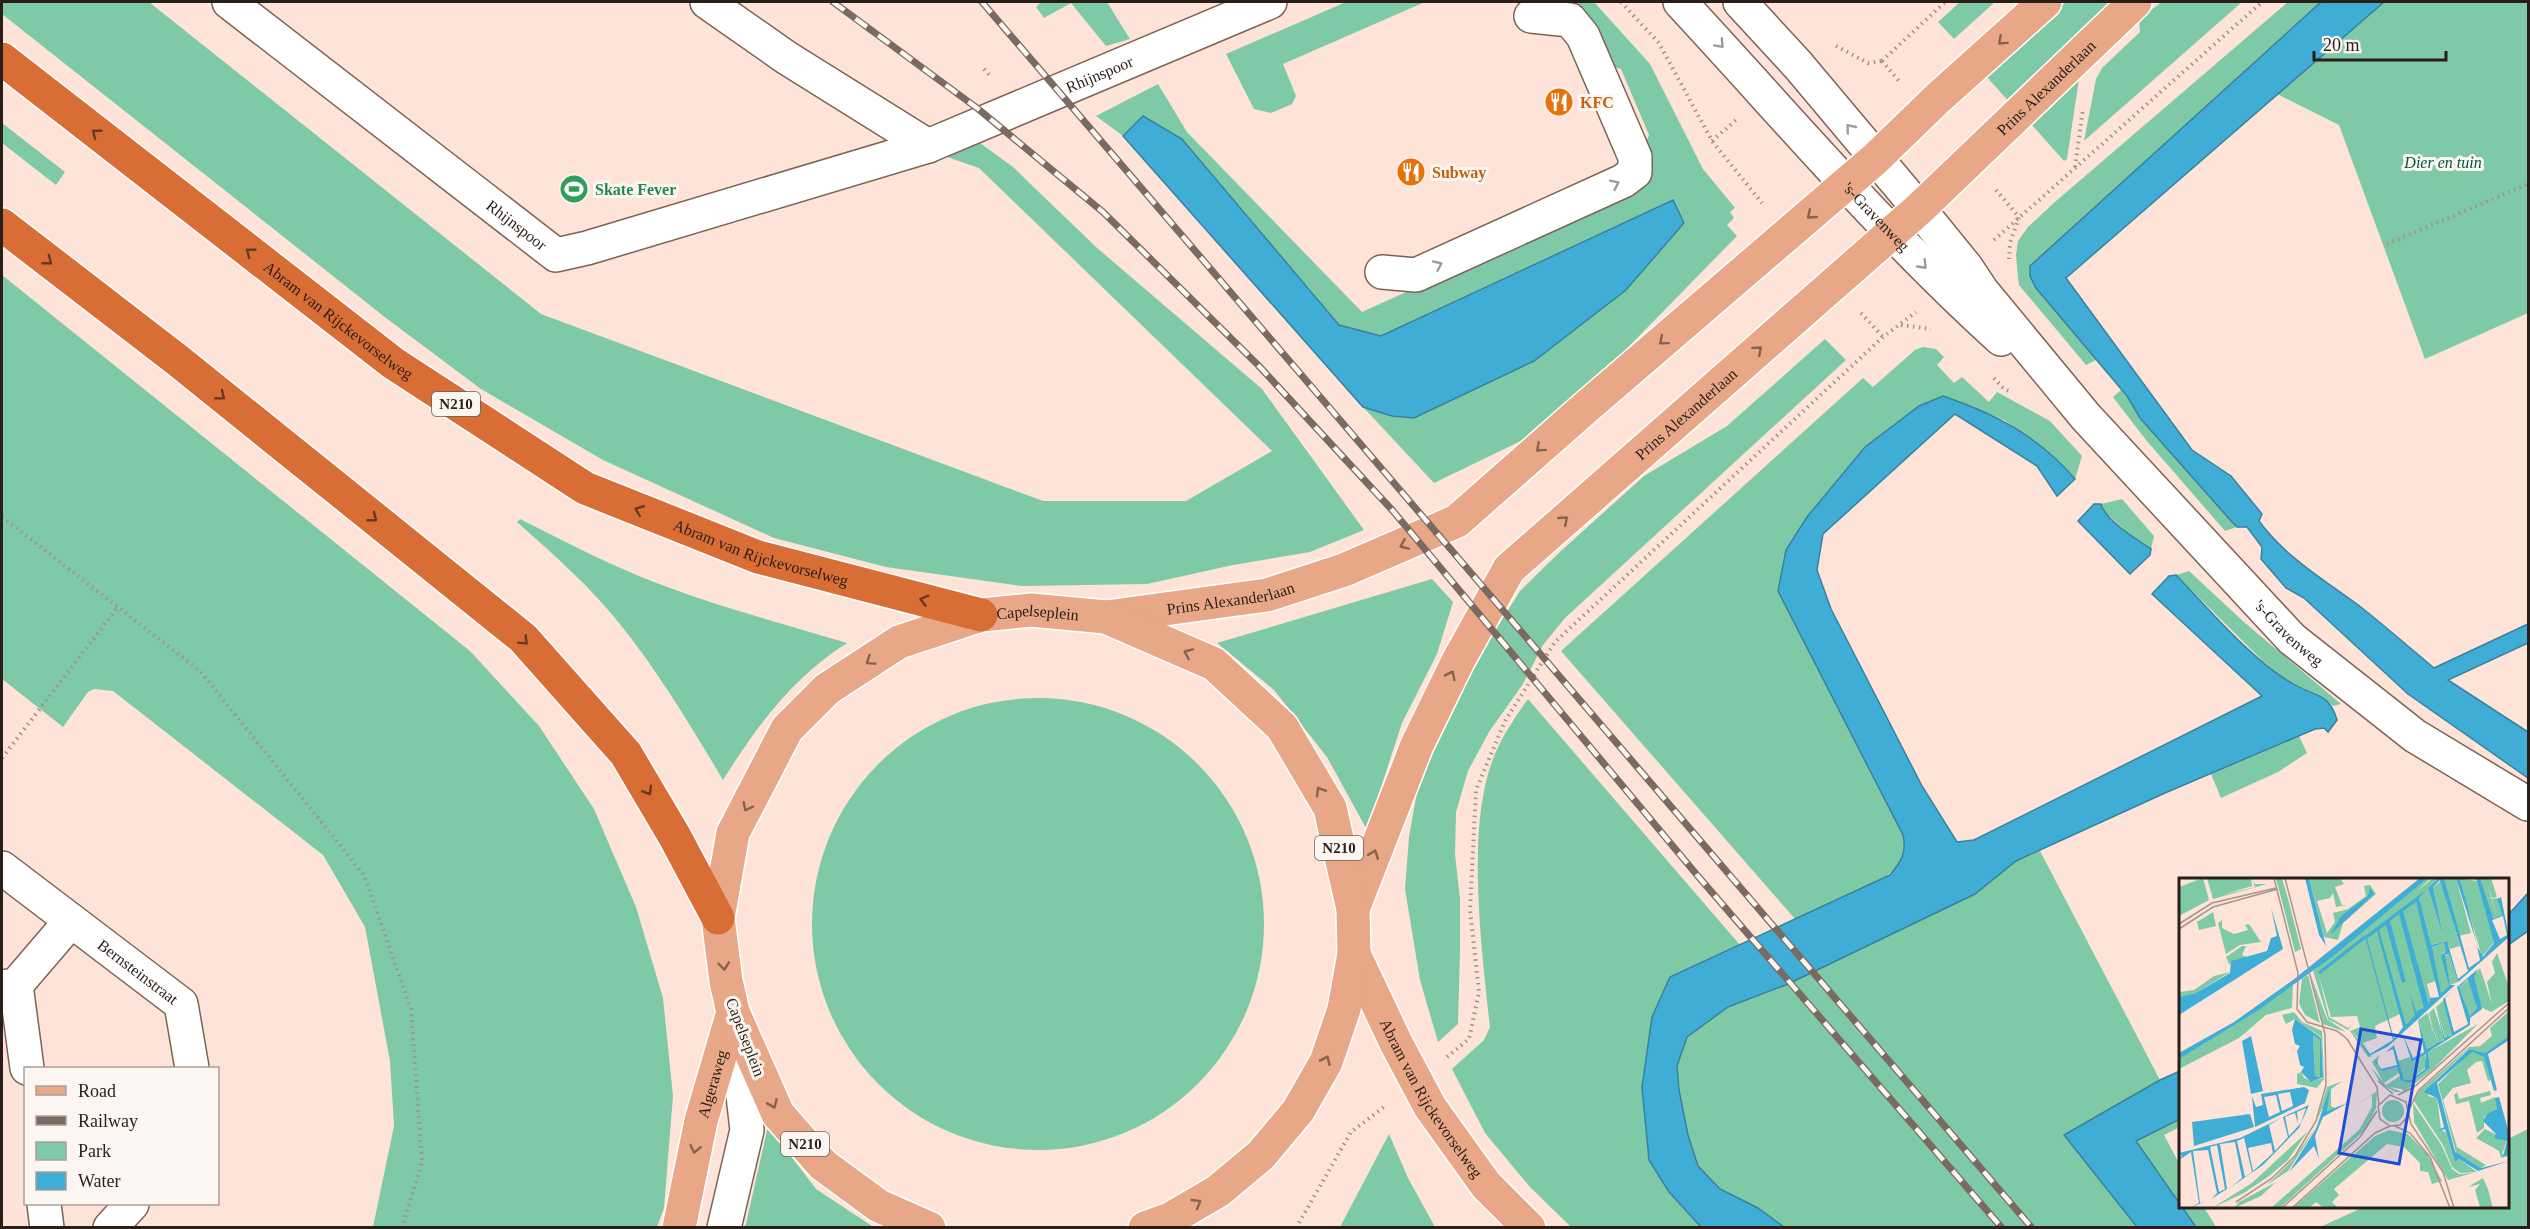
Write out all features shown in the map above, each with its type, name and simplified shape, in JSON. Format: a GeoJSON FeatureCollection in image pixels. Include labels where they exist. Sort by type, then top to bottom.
{"type":"FeatureCollection","features":[{"type":"Feature","properties":{"kind":"highway","name":"Abram van Rijckevorselweg"},"geometry":{"type":"LineString","coordinates":[[2,59],[393,363],[585,488],[758,557],[981,615]]}},
{"type":"Feature","properties":{"kind":"highway","name":"N210"},"geometry":{"type":"LineString","coordinates":[[2,225],[176,359],[523,638],[626,754],[675,837],[718,918]]}},
{"type":"Feature","properties":{"kind":"main road","name":"Prins Alexanderlaan"},"geometry":{"type":"LineString","coordinates":[[1106,617],[1267,595],[1344,570],[1457,521],[1875,159],[1938,98],[2045,2]]}},
{"type":"Feature","properties":{"kind":"main road","name":"Prins Alexanderlaan"},"geometry":{"type":"LineString","coordinates":[[1353,909],[1417,745],[1458,662],[1509,569],[1919,209],[2135,2]]}},
{"type":"Feature","properties":{"kind":"main road","name":"Capelseplein"},"geometry":{"type":"LineString","coordinates":[[928,1227],[879,1206],[823,1165],[777,1114],[733,1012],[726,981],[718,918],[733,833],[787,729],[827,689],[899,642],[981,615],[1031,610],[1106,617],[1214,664],[1282,727],[1330,808],[1353,909],[1354,954],[1344,1009],[1326,1062],[1298,1111],[1261,1155],[1218,1191],[1170,1218],[1145,1227]]}},
{"type":"Feature","properties":{"kind":"main road","name":"Abram van Rijckevorselweg"},"geometry":{"type":"LineString","coordinates":[[1354,954],[1396,1043],[1430,1107],[1486,1185],[1529,1227]]}},
{"type":"Feature","properties":{"kind":"main road","name":"Algeraweg"},"geometry":{"type":"LineString","coordinates":[[679,1227],[701,1121],[733,1012]]}},
{"type":"Feature","properties":{"kind":"street","name":"Rhijnspoor"},"geometry":{"type":"LineString","coordinates":[[229,2],[556,255],[587,248],[928,146],[1270,2]]}},
{"type":"Feature","properties":{"kind":"street"},"geometry":{"type":"LineString","coordinates":[[707,2],[787,58],[928,146]]}},
{"type":"Feature","properties":{"kind":"street","name":"'s-Gravenweg"},"geometry":{"type":"LineString","coordinates":[[1680,2],[1944,288],[2086,417]]}},
{"type":"Feature","properties":{"kind":"street","name":"'s-Gravenweg"},"geometry":{"type":"LineString","coordinates":[[1740,2],[1798,65],[1919,209],[1966,267],[1982,291],[2086,417],[2292,639],[2415,736],[2529,804]]}},
{"type":"Feature","properties":{"kind":"street"},"geometry":{"type":"LineString","coordinates":[[1382,272],[1416,275],[1623,181],[1635,172],[1635,157],[1583,36],[1570,20],[1531,16]]}},
{"type":"Feature","properties":{"kind":"street","name":"Bernsteinstraat"},"geometry":{"type":"LineString","coordinates":[[2,868],[70,922],[182,1004],[192,1067]]}},
{"type":"Feature","properties":{"kind":"street"},"geometry":{"type":"LineString","coordinates":[[27,1067],[9,986],[70,922]]}},
{"type":"Feature","properties":{"kind":"street","name":"Algeraweg"},"geometry":{"type":"LineString","coordinates":[[724,1227],[747,1130],[733,1012]]}},
{"type":"Feature","properties":{"kind":"street"},"geometry":{"type":"LineString","coordinates":[[44,1205],[47,1227]]}},
{"type":"Feature","properties":{"kind":"street"},"geometry":{"type":"LineString","coordinates":[[110,1227],[130,1205]]}},
{"type":"Feature","properties":{"kind":"path"},"geometry":{"type":"LineString","coordinates":[[1621,2],[1659,43],[1712,141]]}},
{"type":"Feature","properties":{"kind":"path"},"geometry":{"type":"LineString","coordinates":[[1834,45],[1868,63],[1882,61],[1945,2]]}},
{"type":"Feature","properties":{"kind":"path"},"geometry":{"type":"LineString","coordinates":[[2074,168],[2262,2]]}},
{"type":"Feature","properties":{"kind":"path"},"geometry":{"type":"LineString","coordinates":[[2388,244],[2529,184]]}},
{"type":"Feature","properties":{"kind":"path"},"geometry":{"type":"LineString","coordinates":[[1296,1227],[1351,1132],[1469,1039],[1479,992],[1470,910],[1476,790],[1505,721],[1555,642],[1874,345],[1901,325]]}},
{"type":"Feature","properties":{"kind":"path"},"geometry":{"type":"LineString","coordinates":[[2,517],[200,671],[364,875],[411,1009],[422,1162],[402,1227]]}},
{"type":"Feature","properties":{"kind":"path"},"geometry":{"type":"LineString","coordinates":[[2,758],[118,607]]}},
{"type":"Feature","properties":{"kind":"green space"},"geometry":{"type":"Polygon","coordinates":[[[2,2],[149,2],[541,314],[1043,501],[1186,501],[1272,451],[979,168],[927,150],[969,135],[1013,167],[1096,247],[1262,389],[1364,530],[1310,552],[1233,565],[1147,584],[1022,586],[886,567],[774,538],[603,460],[481,389],[386,318],[2,14],[2,2]]]}},
{"type":"Feature","properties":{"kind":"green space"},"geometry":{"type":"Polygon","coordinates":[[[1041,2],[1107,2],[1130,39],[1106,46],[1071,3],[1044,18],[1036,7],[1041,2]]]}},
{"type":"Feature","properties":{"kind":"green space"},"geometry":{"type":"Polygon","coordinates":[[[1346,2],[1425,2],[1283,64],[1296,96],[1292,104],[1271,113],[1254,109],[1226,54],[1346,2]]]}},
{"type":"Feature","properties":{"kind":"green space"},"geometry":{"type":"Polygon","coordinates":[[[1547,2],[1594,2],[1650,64],[1703,169],[1735,208],[1730,212],[1734,218],[1727,225],[1737,236],[1596,380],[1533,435],[1434,483],[1363,407],[1392,416],[1672,200],[1381,336],[1339,325],[1308,287],[1143,116],[1123,136],[1096,116],[1158,84],[1187,132],[1362,312],[1642,185],[1642,150],[1649,135],[1621,69],[1604,64],[1547,2]]]}},
{"type":"Feature","properties":{"kind":"green space"},"geometry":{"type":"Polygon","coordinates":[[[1960,2],[1995,2],[1954,39],[1938,22],[1960,2]]]}},
{"type":"Feature","properties":{"kind":"green space"},"geometry":{"type":"Polygon","coordinates":[[[2066,2],[2119,2],[2011,104],[1985,75],[2066,2]]]}},
{"type":"Feature","properties":{"kind":"green space"},"geometry":{"type":"Polygon","coordinates":[[[2162,2],[2242,2],[2084,141],[2096,79],[2102,68],[2140,32],[2139,19],[2162,2]]]}},
{"type":"Feature","properties":{"kind":"green space"},"geometry":{"type":"Polygon","coordinates":[[[2288,2],[2321,2],[2030,266],[2036,288],[2096,360],[2086,365],[2019,285],[2016,255],[2018,241],[2028,227],[2056,201],[2288,2]]]}},
{"type":"Feature","properties":{"kind":"green space","name":"Dier en tuin"},"geometry":{"type":"Polygon","coordinates":[[[2384,2],[2528,2],[2528,313],[2425,359],[2339,125],[2277,94],[2384,2]]]}},
{"type":"Feature","properties":{"kind":"green space"},"geometry":{"type":"Polygon","coordinates":[[[2079,79],[2067,159],[2064,161],[2031,124],[2079,79]]]}},
{"type":"Feature","properties":{"kind":"green space"},"geometry":{"type":"Polygon","coordinates":[[[2,123],[65,172],[56,185],[2,143],[2,123]]]}},
{"type":"Feature","properties":{"kind":"green space"},"geometry":{"type":"Polygon","coordinates":[[[2,275],[470,651],[539,726],[594,809],[636,907],[663,998],[673,1096],[664,1208],[657,1227],[373,1227],[394,1126],[390,1061],[365,927],[323,855],[113,691],[94,689],[88,692],[63,727],[2,679],[2,275]]]}},
{"type":"Feature","properties":{"kind":"green space"},"geometry":{"type":"Polygon","coordinates":[[[1825,339],[1846,360],[1565,618],[1543,645],[1523,684],[1489,732],[1468,771],[1456,812],[1455,854],[1460,899],[1458,1024],[1438,1042],[1420,980],[1405,889],[1409,837],[1418,786],[1428,754],[1462,683],[1520,591],[1561,551],[1644,476],[1727,426],[1825,339]]]}},
{"type":"Feature","properties":{"kind":"green space"},"geometry":{"type":"Polygon","coordinates":[[[1923,347],[1936,349],[1944,357],[1937,365],[1954,383],[1962,377],[1989,402],[1997,392],[2050,421],[2082,456],[2075,479],[2051,454],[2004,420],[1943,396],[1865,447],[1807,517],[1786,550],[1903,835],[1905,846],[1901,862],[1883,878],[1796,920],[1561,651],[1863,378],[1873,387],[1915,350],[1923,347]]]}},
{"type":"Feature","properties":{"kind":"green space"},"geometry":{"type":"Polygon","coordinates":[[[2121,390],[2237,527],[2225,531],[2146,440],[2113,397],[2121,390]]]}},
{"type":"Feature","properties":{"kind":"green space"},"geometry":{"type":"Polygon","coordinates":[[[2122,499],[2154,536],[2151,549],[2131,536],[2103,510],[2101,504],[2122,499]]]}},
{"type":"Feature","properties":{"kind":"green space"},"geometry":{"type":"Polygon","coordinates":[[[520,519],[608,562],[662,585],[847,643],[809,671],[777,704],[762,722],[723,780],[663,683],[623,628],[559,559],[517,522],[520,519]]]}},
{"type":"Feature","properties":{"kind":"green space"},"geometry":{"type":"Polygon","coordinates":[[[2189,571],[2244,622],[2341,704],[2333,706],[2315,693],[2290,683],[2264,662],[2176,575],[2189,571]]]}},
{"type":"Feature","properties":{"kind":"green space"},"geometry":{"type":"Polygon","coordinates":[[[1432,579],[1453,602],[1437,654],[1402,723],[1367,830],[1327,757],[1274,690],[1217,643],[1432,579]]]}},
{"type":"Feature","properties":{"kind":"green space"},"geometry":{"type":"Polygon","coordinates":[[[1038,698],[1082,702],[1125,715],[1164,736],[1198,764],[1226,798],[1247,837],[1260,880],[1264,924],[1260,968],[1247,1011],[1226,1050],[1198,1084],[1164,1112],[1125,1133],[1082,1146],[1038,1150],[994,1146],[951,1133],[912,1112],[878,1084],[850,1050],[829,1011],[816,968],[812,924],[816,880],[829,837],[850,798],[878,764],[912,736],[951,715],[994,702],[1038,698]]]}},
{"type":"Feature","properties":{"kind":"green space"},"geometry":{"type":"Polygon","coordinates":[[[1528,699],[1740,945],[1670,977],[1652,1017],[1647,1049],[1642,1087],[1647,1119],[1669,1192],[1701,1227],[1571,1227],[1530,1187],[1485,1133],[1452,1069],[1484,1040],[1490,1027],[1478,893],[1480,822],[1484,790],[1495,754],[1528,699]]]}},
{"type":"Feature","properties":{"kind":"green space"},"geometry":{"type":"Polygon","coordinates":[[[2299,736],[2307,753],[2278,772],[2221,798],[2211,774],[2299,736]]]}},
{"type":"Feature","properties":{"kind":"green space"},"geometry":{"type":"Polygon","coordinates":[[[2040,851],[2160,1080],[2064,1136],[2137,1227],[1784,1227],[1758,1208],[1720,1189],[1698,1166],[1688,1135],[1679,1090],[1677,1066],[1687,1037],[1728,1007],[1788,984],[1975,894],[2016,861],[2040,851]]]}},
{"type":"Feature","properties":{"kind":"green space"},"geometry":{"type":"Polygon","coordinates":[[[2179,1120],[2179,1128],[2164,1135],[2179,1163],[2179,1204],[2136,1140],[2179,1120]]]}},
{"type":"Feature","properties":{"kind":"green space"},"geometry":{"type":"Polygon","coordinates":[[[768,1126],[816,1189],[872,1226],[745,1228],[768,1126]]]}},
{"type":"Feature","properties":{"kind":"green space"},"geometry":{"type":"Polygon","coordinates":[[[2528,1129],[2528,1227],[2320,1227],[2362,1208],[2509,1208],[2509,1138],[2528,1129]]]}},
{"type":"Feature","properties":{"kind":"green space"},"geometry":{"type":"Polygon","coordinates":[[[1389,1134],[1408,1178],[1435,1227],[1340,1227],[1389,1134]]]}},
{"type":"Feature","properties":{"kind":"green space"},"geometry":{"type":"Polygon","coordinates":[[[2183,1208],[2205,1208],[2216,1227],[2196,1227],[2183,1208]]]}},
{"type":"Feature","properties":{"kind":"water"},"geometry":{"type":"Polygon","coordinates":[[[2321,2],[2384,2],[2066,278],[2192,450],[2231,476],[2262,514],[2259,521],[2281,546],[2362,608],[2434,668],[2528,624],[2528,643],[2448,680],[2528,732],[2528,778],[2408,694],[2304,598],[2286,588],[2261,559],[2262,547],[2247,527],[2237,527],[2232,522],[2140,418],[2127,396],[2036,288],[2030,276],[2030,266],[2321,2]]]}},
{"type":"Feature","properties":{"kind":"water"},"geometry":{"type":"Polygon","coordinates":[[[1143,116],[1182,139],[1339,325],[1381,336],[1673,200],[1684,223],[1626,290],[1534,361],[1414,418],[1392,416],[1363,407],[1123,136],[1143,116]]]}},
{"type":"Feature","properties":{"kind":"water"},"geometry":{"type":"Polygon","coordinates":[[[1943,396],[2015,428],[2046,450],[2075,479],[2057,496],[2037,466],[1955,414],[1823,534],[1817,570],[1831,609],[1922,786],[1957,842],[1974,840],[2262,696],[2152,594],[2169,576],[2176,575],[2230,632],[2275,672],[2324,699],[2334,711],[2337,720],[2328,732],[2324,728],[2315,729],[2165,793],[2016,861],[1975,894],[1788,984],[1728,1007],[1687,1037],[1677,1066],[1679,1090],[1688,1135],[1698,1166],[1720,1189],[1758,1208],[1784,1227],[1701,1227],[1669,1192],[1649,1160],[1642,1087],[1652,1017],[1670,977],[1890,875],[1904,852],[1903,835],[1778,591],[1786,550],[1807,517],[1865,447],[1919,406],[1943,396]]]}},
{"type":"Feature","properties":{"kind":"water"},"geometry":{"type":"Polygon","coordinates":[[[2094,504],[2101,504],[2115,523],[2151,549],[2150,555],[2130,574],[2078,521],[2094,504]]]}},
{"type":"Feature","properties":{"kind":"water"},"geometry":{"type":"Polygon","coordinates":[[[2528,893],[2528,931],[2509,944],[2509,914],[2528,893]]]}},
{"type":"Feature","properties":{"kind":"water"},"geometry":{"type":"Polygon","coordinates":[[[2179,1071],[2179,1120],[2136,1141],[2179,1203],[2179,1208],[2183,1208],[2196,1227],[2137,1227],[2064,1135],[2179,1071]]]}},
{"type":"Feature","properties":{"kind":"railway"},"geometry":{"type":"LineString","coordinates":[[833,2],[977,108],[1103,212],[1258,365],[1393,511],[1697,875],[2002,1228]]}},
{"type":"Feature","properties":{"kind":"railway"},"geometry":{"type":"LineString","coordinates":[[982,2],[2032,1228]]}},
{"type":"Feature","properties":{"kind":"place","name":"KFC"},"geometry":{"type":"Point","coordinates":[1559,102]}},
{"type":"Feature","properties":{"kind":"place","name":"Subway"},"geometry":{"type":"Point","coordinates":[1411,172]}},
{"type":"Feature","properties":{"kind":"place","name":"Skate Fever"},"geometry":{"type":"Point","coordinates":[574,189]}}]}
